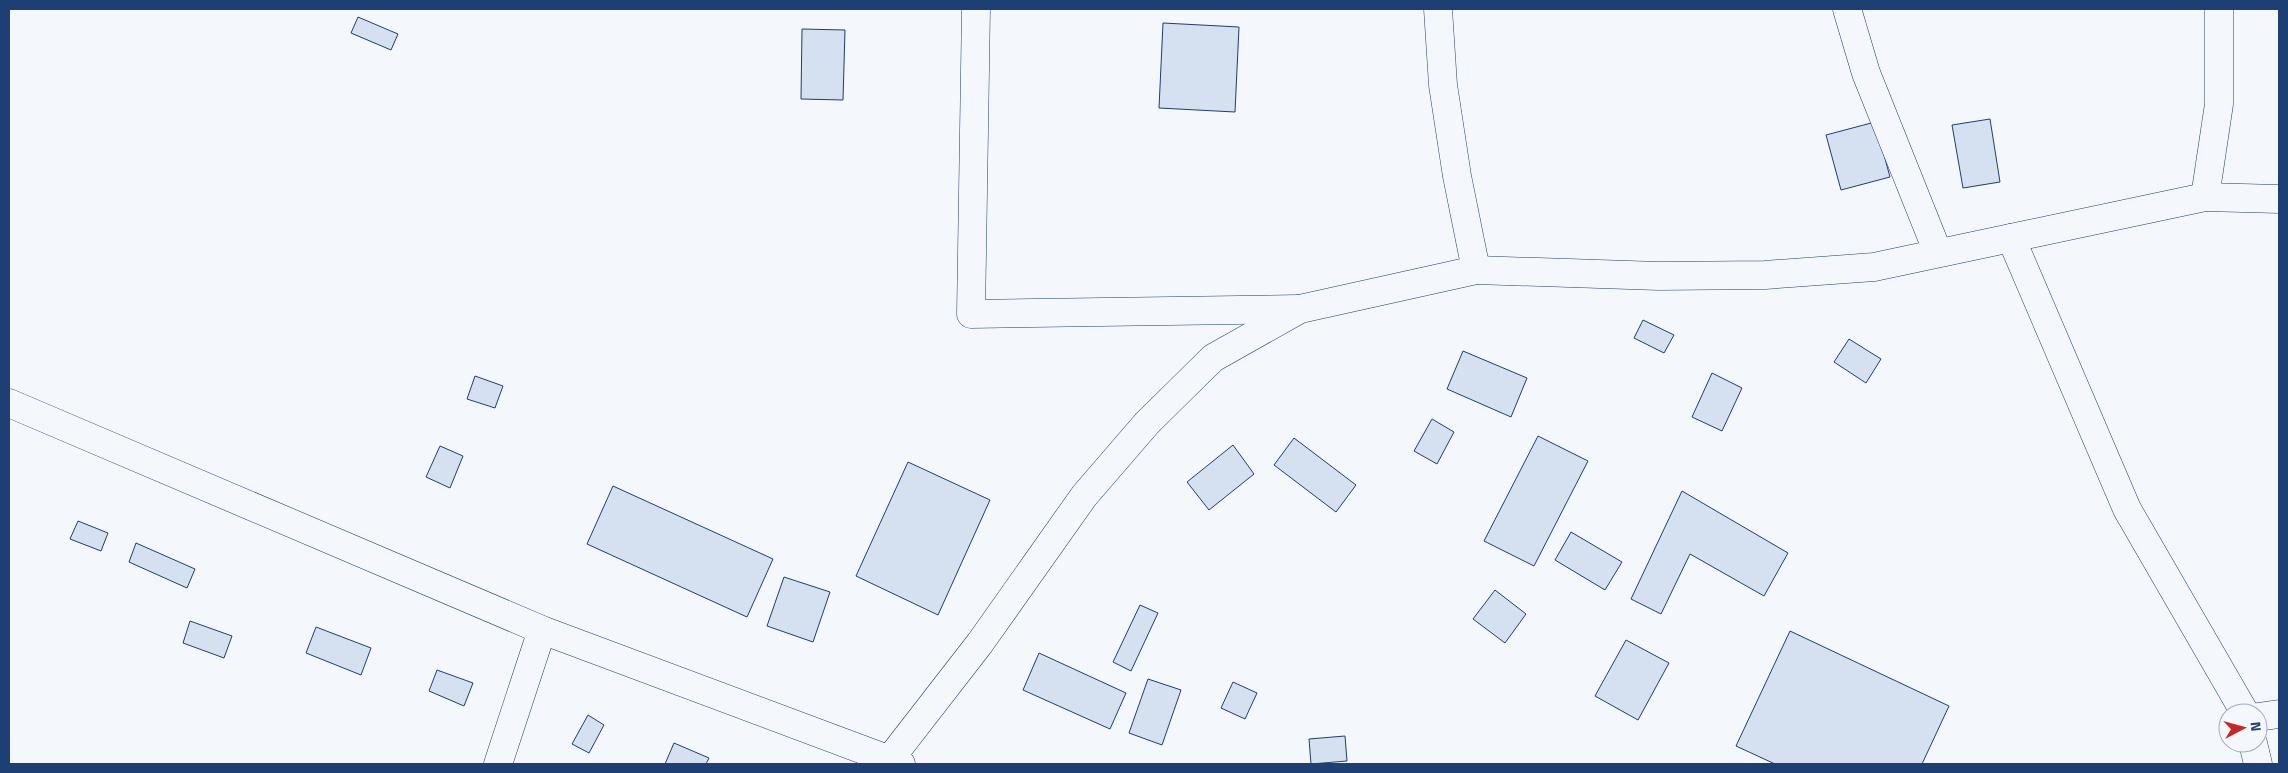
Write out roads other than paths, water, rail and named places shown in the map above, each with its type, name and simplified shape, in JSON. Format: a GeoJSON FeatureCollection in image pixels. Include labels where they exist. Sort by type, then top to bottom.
{"type":"FeatureCollection","features":[{"type":"Feature","properties":{"kind":"street"},"geometry":{"type":"LineString","coordinates":[[976,9],[971,314],[1300,309],[1476,270],[1659,276],[1765,275],[1874,267],[2205,196],[2279,199]]}},
{"type":"Feature","properties":{"kind":"street"},"geometry":{"type":"LineString","coordinates":[[1438,9],[1443,86],[1457,176],[1476,270]]}},
{"type":"Feature","properties":{"kind":"street"},"geometry":{"type":"LineString","coordinates":[[1848,9],[1866,73],[1938,253]]}},
{"type":"Feature","properties":{"kind":"street"},"geometry":{"type":"LineString","coordinates":[[2205,196],[2220,104],[2219,9]]}},
{"type":"Feature","properties":{"kind":"street"},"geometry":{"type":"LineString","coordinates":[[2011,238],[2127,509],[2239,703]]}},
{"type":"Feature","properties":{"kind":"street"},"geometry":{"type":"LineString","coordinates":[[9,404],[542,630],[896,762],[1084,496],[1147,423],[1213,358],[1300,309]]}},
{"type":"Feature","properties":{"kind":"street"},"geometry":{"type":"LineString","coordinates":[[498,764],[542,630]]}}]}
